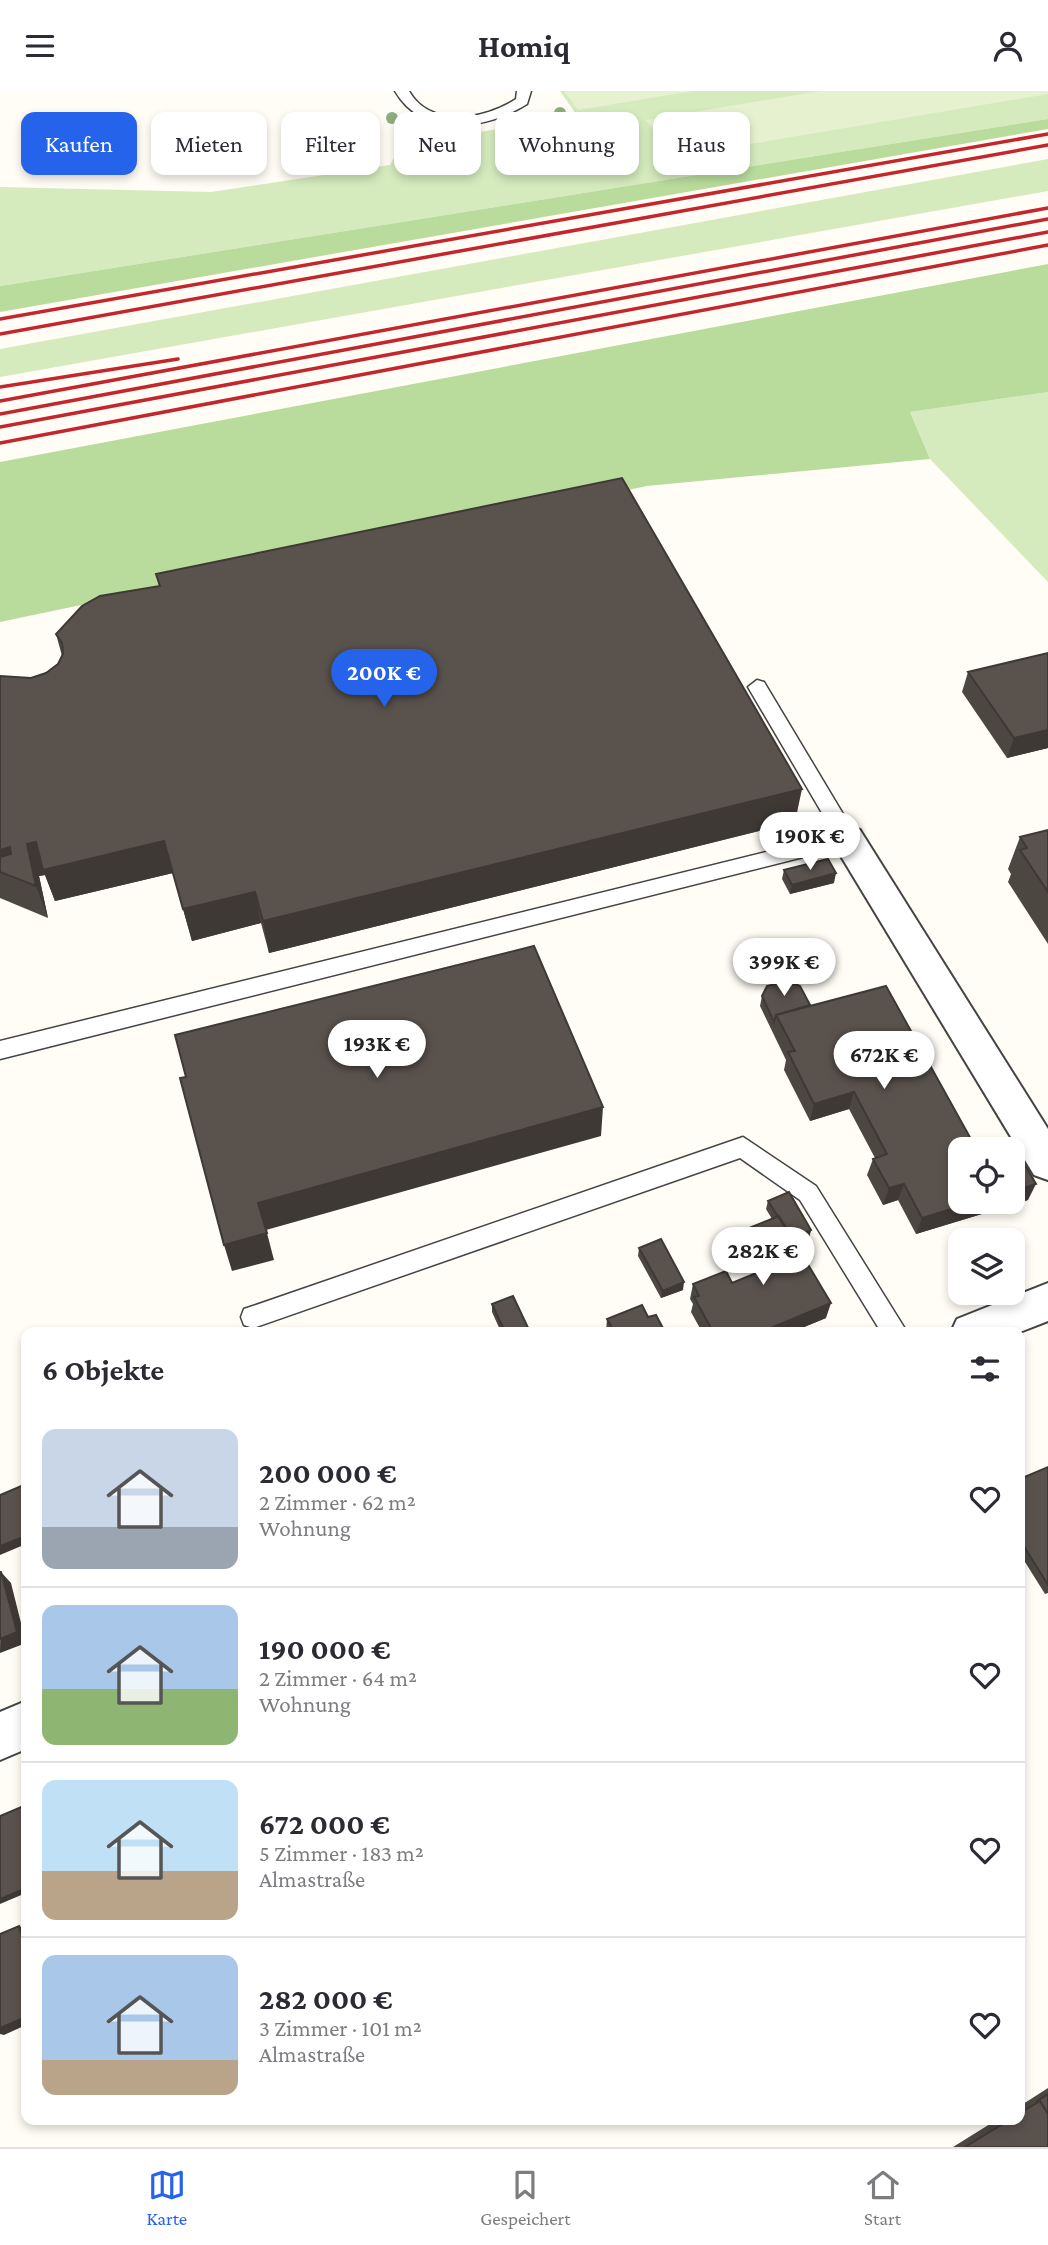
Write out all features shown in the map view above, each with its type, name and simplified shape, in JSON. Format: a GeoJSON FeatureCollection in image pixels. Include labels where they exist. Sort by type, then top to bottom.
{"type":"FeatureCollection","features":[{"type":"Feature","properties":{"kind":"street"},"geometry":{"type":"LineString","coordinates":[[848,838],[1048,1163]]}},
{"type":"Feature","properties":{"kind":"street"},"geometry":{"type":"LineString","coordinates":[[984,1327],[1048,1301]]}},
{"type":"Feature","properties":{"kind":"street"},"geometry":{"type":"LineString","coordinates":[[0,1736],[21,1727]]}},
{"type":"Feature","properties":{"kind":"lane"},"geometry":{"type":"LineString","coordinates":[[402,91],[411,106],[420,112],[443,120],[458,120],[503,113],[522,101],[524,91]]}},
{"type":"Feature","properties":{"kind":"lane"},"geometry":{"type":"LineString","coordinates":[[0,1050],[848,838],[757,687]]}},
{"type":"Feature","properties":{"kind":"lane"},"geometry":{"type":"LineString","coordinates":[[253,1317],[743,1147],[808,1193],[892,1327]]}},
{"type":"Feature","properties":{"kind":"green space"},"geometry":{"type":"Polygon","coordinates":[[[560,91],[1048,91],[1048,119],[750,166],[750,112],[653,112],[653,175],[697,175],[0,286],[0,187],[211,192],[324,175],[380,175],[380,167],[390,165],[394,157],[394,175],[481,175],[481,132],[495,130],[495,175],[639,175],[639,112],[575,112],[560,91]]]}},
{"type":"Feature","properties":{"kind":"green space"},"geometry":{"type":"Polygon","coordinates":[[[564,91],[693,91],[578,110],[564,91]]]}},
{"type":"Feature","properties":{"kind":"green space"},"geometry":{"type":"Polygon","coordinates":[[[820,91],[1048,91],[1048,94],[750,144],[750,112],[694,112],[820,91]]]}},
{"type":"Feature","properties":{"kind":"green space"},"geometry":{"type":"Polygon","coordinates":[[[653,119],[653,130],[646,120],[653,119]]]}},
{"type":"Feature","properties":{"kind":"green space"},"geometry":{"type":"Polygon","coordinates":[[[1048,119],[1048,129],[0,312],[0,286],[697,175],[750,175],[750,166],[1048,119]]]}},
{"type":"Feature","properties":{"kind":"green space"},"geometry":{"type":"Polygon","coordinates":[[[1048,159],[1048,191],[0,377],[0,349],[1048,159]]]}},
{"type":"Feature","properties":{"kind":"green space"},"geometry":{"type":"Polygon","coordinates":[[[1048,264],[1048,392],[910,412],[930,459],[647,486],[0,622],[0,462],[1048,264]]]}},
{"type":"Feature","properties":{"kind":"green space"},"geometry":{"type":"Polygon","coordinates":[[[1048,392],[1048,582],[930,459],[910,412],[1048,392]]]}},
{"type":"Feature","properties":{"kind":"building"},"geometry":{"type":"Polygon","coordinates":[[[622,478],[802,789],[263,921],[255,892],[183,909],[164,841],[43,870],[36,842],[27,844],[36,886],[0,872],[0,857],[11,854],[10,847],[0,850],[0,676],[31,678],[46,673],[58,664],[63,654],[62,643],[56,634],[82,606],[100,596],[160,586],[156,574],[622,478]]]}},
{"type":"Feature","properties":{"kind":"building"},"geometry":{"type":"Polygon","coordinates":[[[1048,653],[1048,730],[1014,738],[968,672],[1048,653]]]}},
{"type":"Feature","properties":{"kind":"building"},"geometry":{"type":"Polygon","coordinates":[[[1048,830],[1048,892],[1020,850],[1027,848],[1020,837],[1048,830]]]}},
{"type":"Feature","properties":{"kind":"building"},"geometry":{"type":"Polygon","coordinates":[[[828,859],[836,873],[792,885],[784,870],[828,859]]]}},
{"type":"Feature","properties":{"kind":"building"},"geometry":{"type":"Polygon","coordinates":[[[534,946],[603,1107],[258,1203],[267,1233],[224,1245],[180,1078],[186,1077],[175,1035],[534,946]]]}},
{"type":"Feature","properties":{"kind":"building"},"geometry":{"type":"Polygon","coordinates":[[[787,981],[800,986],[810,1005],[776,1015],[774,1022],[762,996],[767,986],[787,981]]]}},
{"type":"Feature","properties":{"kind":"building"},"geometry":{"type":"Polygon","coordinates":[[[886,986],[970,1137],[948,1137],[948,1210],[922,1218],[904,1184],[889,1188],[873,1159],[887,1154],[854,1092],[814,1104],[788,1052],[795,1051],[776,1015],[886,986]]]}},
{"type":"Feature","properties":{"kind":"building"},"geometry":{"type":"Polygon","coordinates":[[[1025,1165],[1036,1184],[1025,1187],[1025,1165]]]}},
{"type":"Feature","properties":{"kind":"building"},"geometry":{"type":"Polygon","coordinates":[[[789,1192],[811,1230],[792,1238],[768,1201],[789,1192]]]}},
{"type":"Feature","properties":{"kind":"building"},"geometry":{"type":"Polygon","coordinates":[[[779,1216],[831,1303],[773,1327],[710,1327],[694,1297],[699,1296],[693,1284],[726,1271],[732,1283],[766,1269],[744,1230],[779,1216]]]}},
{"type":"Feature","properties":{"kind":"building"},"geometry":{"type":"Polygon","coordinates":[[[661,1239],[684,1282],[663,1291],[639,1248],[661,1239]]]}},
{"type":"Feature","properties":{"kind":"building"},"geometry":{"type":"Polygon","coordinates":[[[513,1296],[528,1327],[503,1327],[492,1304],[513,1296]]]}},
{"type":"Feature","properties":{"kind":"building"},"geometry":{"type":"Polygon","coordinates":[[[642,1305],[648,1317],[656,1315],[662,1327],[612,1327],[607,1319],[642,1305]]]}},
{"type":"Feature","properties":{"kind":"building"},"geometry":{"type":"Polygon","coordinates":[[[1048,1467],[1048,1585],[1025,1548],[1025,1477],[1048,1467]]]}},
{"type":"Feature","properties":{"kind":"building"},"geometry":{"type":"Polygon","coordinates":[[[21,1486],[21,1538],[0,1546],[0,1495],[21,1486]]]}},
{"type":"Feature","properties":{"kind":"building"},"geometry":{"type":"Polygon","coordinates":[[[0,1572],[17,1632],[0,1639],[0,1572]]]}},
{"type":"Feature","properties":{"kind":"building"},"geometry":{"type":"Polygon","coordinates":[[[21,1807],[21,1890],[0,1899],[0,1816],[21,1807]]]}},
{"type":"Feature","properties":{"kind":"building"},"geometry":{"type":"Polygon","coordinates":[[[19,1926],[21,1933],[21,2019],[0,2028],[0,1934],[19,1926]]]}},
{"type":"Feature","properties":{"kind":"building"},"geometry":{"type":"Polygon","coordinates":[[[1048,2094],[1048,2114],[1040,2101],[1036,2102],[1048,2094]]]}},
{"type":"Feature","properties":{"kind":"building"},"geometry":{"type":"Polygon","coordinates":[[[1040,2101],[1048,2114],[1048,2147],[965,2147],[1001,2125],[1025,2125],[1025,2110],[1040,2101]]]}},
{"type":"Feature","properties":{"kind":"railway"},"geometry":{"type":"LineString","coordinates":[[0,319],[1048,134]]}},
{"type":"Feature","properties":{"kind":"railway"},"geometry":{"type":"LineString","coordinates":[[0,334],[1048,145]]}},
{"type":"Feature","properties":{"kind":"railway"},"geometry":{"type":"LineString","coordinates":[[0,401],[1048,208]]}},
{"type":"Feature","properties":{"kind":"railway"},"geometry":{"type":"LineString","coordinates":[[0,414],[1048,219]]}},
{"type":"Feature","properties":{"kind":"railway"},"geometry":{"type":"LineString","coordinates":[[0,427],[1048,232]]}},
{"type":"Feature","properties":{"kind":"railway"},"geometry":{"type":"LineString","coordinates":[[0,443],[1048,245]]}},
{"type":"Feature","properties":{"kind":"railway"},"geometry":{"type":"LineString","coordinates":[[0,387],[178,359]]}}]}
